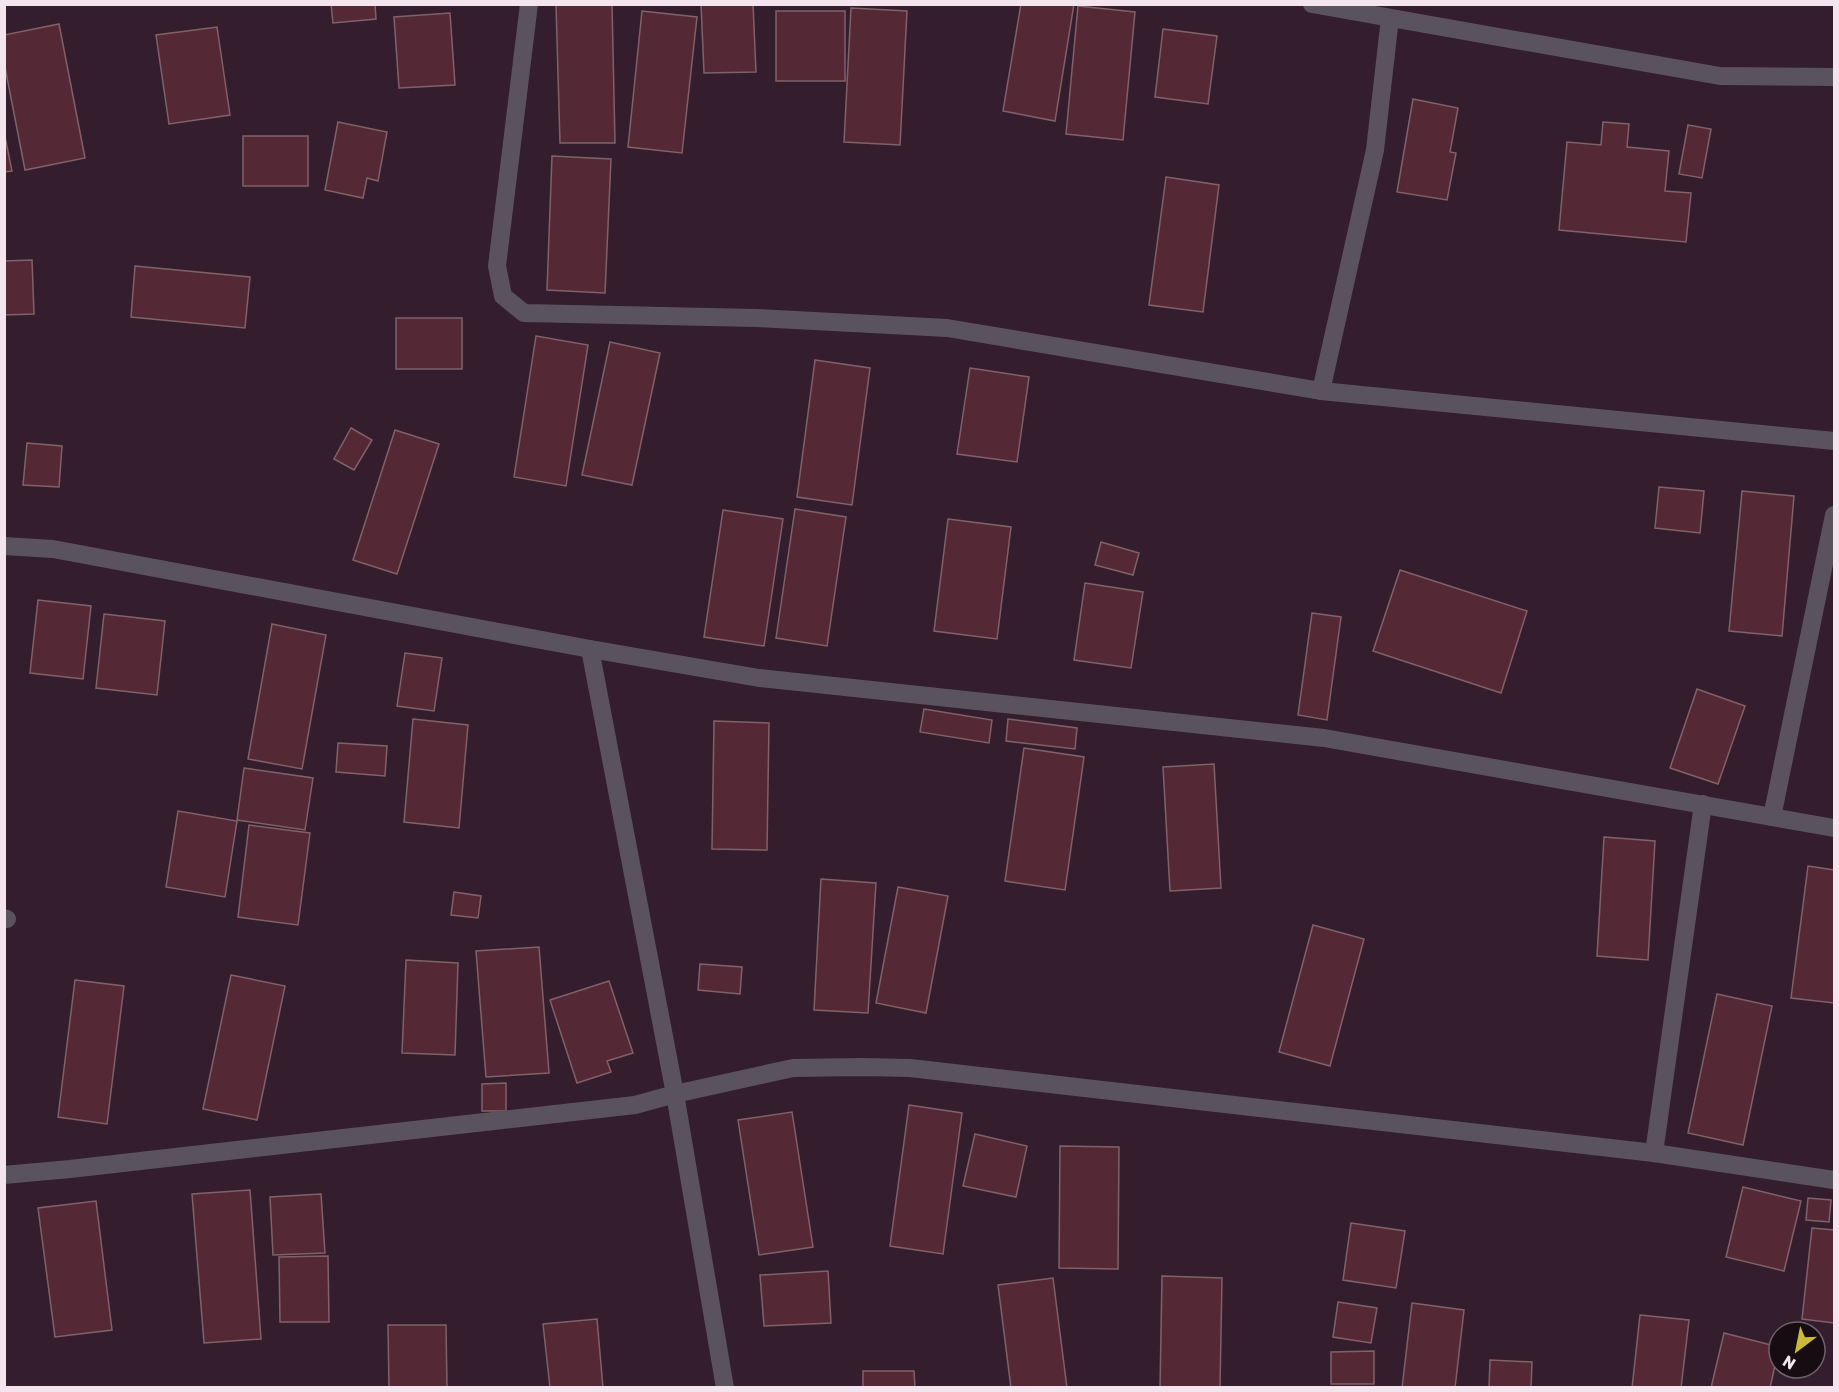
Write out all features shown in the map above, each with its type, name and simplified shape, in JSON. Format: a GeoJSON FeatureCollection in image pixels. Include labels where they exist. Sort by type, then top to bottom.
{"type":"FeatureCollection","features":[{"type":"Feature","properties":{"kind":"street"},"geometry":{"type":"LineString","coordinates":[[530,4],[497,266],[503,296],[524,313],[758,318],[947,327],[1321,391],[1834,441]]}},
{"type":"Feature","properties":{"kind":"street"},"geometry":{"type":"LineString","coordinates":[[1312,4],[1720,76],[1834,77]]}},
{"type":"Feature","properties":{"kind":"street"},"geometry":{"type":"LineString","coordinates":[[1321,391],[1375,150],[1390,18]]}},
{"type":"Feature","properties":{"kind":"street"},"geometry":{"type":"LineString","coordinates":[[1772,817],[1834,515]]}},
{"type":"Feature","properties":{"kind":"street"},"geometry":{"type":"LineString","coordinates":[[4,546],[53,549],[590,649],[759,678],[1324,738],[1834,828]]}},
{"type":"Feature","properties":{"kind":"street"},"geometry":{"type":"LineString","coordinates":[[590,649],[675,1094],[725,1388]]}},
{"type":"Feature","properties":{"kind":"street"},"geometry":{"type":"LineString","coordinates":[[1654,1153],[1703,804]]}},
{"type":"Feature","properties":{"kind":"street"},"geometry":{"type":"LineString","coordinates":[[4,1175],[94,1167],[635,1105],[794,1068],[862,1067],[910,1068],[1654,1153],[1834,1180]]}},
{"type":"Feature","properties":{"kind":"building"},"geometry":{"type":"Polygon","coordinates":[[[331,4],[375,4],[376,19],[333,23],[331,4]]]}},
{"type":"Feature","properties":{"kind":"building"},"geometry":{"type":"Polygon","coordinates":[[[612,4],[615,143],[560,143],[556,5],[612,4]]]}},
{"type":"Feature","properties":{"kind":"building"},"geometry":{"type":"Polygon","coordinates":[[[701,4],[753,4],[756,72],[704,73],[701,4]]]}},
{"type":"Feature","properties":{"kind":"building"},"geometry":{"type":"Polygon","coordinates":[[[1021,4],[1074,4],[1055,121],[1003,111],[1021,4]]]}},
{"type":"Feature","properties":{"kind":"building"},"geometry":{"type":"Polygon","coordinates":[[[1078,6],[1135,12],[1123,140],[1066,134],[1078,6]]]}},
{"type":"Feature","properties":{"kind":"building"},"geometry":{"type":"Polygon","coordinates":[[[851,8],[907,11],[900,145],[844,142],[851,8]]]}},
{"type":"Feature","properties":{"kind":"building"},"geometry":{"type":"Polygon","coordinates":[[[642,11],[697,17],[682,153],[628,147],[642,11]]]}},
{"type":"Feature","properties":{"kind":"building"},"geometry":{"type":"Polygon","coordinates":[[[776,11],[845,11],[845,81],[776,81],[776,11]]]}},
{"type":"Feature","properties":{"kind":"building"},"geometry":{"type":"Polygon","coordinates":[[[450,13],[455,85],[399,88],[394,17],[450,13]]]}},
{"type":"Feature","properties":{"kind":"building"},"geometry":{"type":"Polygon","coordinates":[[[59,24],[85,158],[25,170],[4,62],[4,35],[59,24]]]}},
{"type":"Feature","properties":{"kind":"building"},"geometry":{"type":"Polygon","coordinates":[[[217,27],[230,115],[169,124],[156,35],[217,27]]]}},
{"type":"Feature","properties":{"kind":"building"},"geometry":{"type":"Polygon","coordinates":[[[1163,29],[1217,36],[1208,104],[1155,97],[1163,29]]]}},
{"type":"Feature","properties":{"kind":"building"},"geometry":{"type":"Polygon","coordinates":[[[1413,99],[1458,108],[1450,152],[1456,153],[1447,200],[1397,192],[1413,99]]]}},
{"type":"Feature","properties":{"kind":"building"},"geometry":{"type":"Polygon","coordinates":[[[338,122],[387,132],[378,181],[367,178],[363,198],[325,190],[338,122]]]}},
{"type":"Feature","properties":{"kind":"building"},"geometry":{"type":"Polygon","coordinates":[[[1603,122],[1629,124],[1627,147],[1669,151],[1665,191],[1691,193],[1686,242],[1559,230],[1567,142],[1601,145],[1603,122]]]}},
{"type":"Feature","properties":{"kind":"building"},"geometry":{"type":"Polygon","coordinates":[[[1688,125],[1711,129],[1702,178],[1679,174],[1688,125]]]}},
{"type":"Feature","properties":{"kind":"building"},"geometry":{"type":"Polygon","coordinates":[[[4,132],[12,171],[4,172],[4,132]]]}},
{"type":"Feature","properties":{"kind":"building"},"geometry":{"type":"Polygon","coordinates":[[[243,136],[308,136],[308,186],[243,186],[243,136]]]}},
{"type":"Feature","properties":{"kind":"building"},"geometry":{"type":"Polygon","coordinates":[[[552,156],[611,159],[605,293],[547,290],[552,156]]]}},
{"type":"Feature","properties":{"kind":"building"},"geometry":{"type":"Polygon","coordinates":[[[1166,177],[1219,185],[1203,312],[1149,305],[1166,177]]]}},
{"type":"Feature","properties":{"kind":"building"},"geometry":{"type":"Polygon","coordinates":[[[32,260],[34,314],[4,315],[4,261],[32,260]]]}},
{"type":"Feature","properties":{"kind":"building"},"geometry":{"type":"Polygon","coordinates":[[[135,266],[250,277],[245,328],[131,317],[135,266]]]}},
{"type":"Feature","properties":{"kind":"building"},"geometry":{"type":"Polygon","coordinates":[[[396,318],[462,318],[462,369],[396,369],[396,318]]]}},
{"type":"Feature","properties":{"kind":"building"},"geometry":{"type":"Polygon","coordinates":[[[536,336],[588,345],[566,486],[514,477],[536,336]]]}},
{"type":"Feature","properties":{"kind":"building"},"geometry":{"type":"Polygon","coordinates":[[[610,342],[660,353],[632,485],[582,475],[610,342]]]}},
{"type":"Feature","properties":{"kind":"building"},"geometry":{"type":"Polygon","coordinates":[[[815,360],[870,368],[852,505],[797,497],[815,360]]]}},
{"type":"Feature","properties":{"kind":"building"},"geometry":{"type":"Polygon","coordinates":[[[970,368],[1029,377],[1017,462],[957,454],[970,368]]]}},
{"type":"Feature","properties":{"kind":"building"},"geometry":{"type":"Polygon","coordinates":[[[351,428],[372,440],[354,470],[334,459],[351,428]]]}},
{"type":"Feature","properties":{"kind":"building"},"geometry":{"type":"Polygon","coordinates":[[[395,430],[439,444],[397,574],[353,560],[395,430]]]}},
{"type":"Feature","properties":{"kind":"building"},"geometry":{"type":"Polygon","coordinates":[[[27,443],[62,446],[59,487],[23,485],[27,443]]]}},
{"type":"Feature","properties":{"kind":"building"},"geometry":{"type":"Polygon","coordinates":[[[1659,487],[1704,491],[1700,533],[1655,528],[1659,487]]]}},
{"type":"Feature","properties":{"kind":"building"},"geometry":{"type":"Polygon","coordinates":[[[1742,491],[1794,496],[1782,636],[1729,631],[1742,491]]]}},
{"type":"Feature","properties":{"kind":"building"},"geometry":{"type":"Polygon","coordinates":[[[795,509],[846,517],[827,646],[776,638],[795,509]]]}},
{"type":"Feature","properties":{"kind":"building"},"geometry":{"type":"Polygon","coordinates":[[[723,510],[783,519],[764,646],[704,637],[723,510]]]}},
{"type":"Feature","properties":{"kind":"building"},"geometry":{"type":"Polygon","coordinates":[[[948,519],[1011,527],[997,639],[934,631],[948,519]]]}},
{"type":"Feature","properties":{"kind":"building"},"geometry":{"type":"Polygon","coordinates":[[[1101,542],[1139,553],[1133,575],[1095,565],[1101,542]]]}},
{"type":"Feature","properties":{"kind":"building"},"geometry":{"type":"Polygon","coordinates":[[[1400,570],[1527,611],[1501,693],[1373,651],[1400,570]]]}},
{"type":"Feature","properties":{"kind":"building"},"geometry":{"type":"Polygon","coordinates":[[[1085,583],[1143,592],[1131,668],[1074,660],[1085,583]]]}},
{"type":"Feature","properties":{"kind":"building"},"geometry":{"type":"Polygon","coordinates":[[[38,600],[91,606],[83,679],[30,673],[38,600]]]}},
{"type":"Feature","properties":{"kind":"building"},"geometry":{"type":"Polygon","coordinates":[[[1312,613],[1341,617],[1327,720],[1298,715],[1312,613]]]}},
{"type":"Feature","properties":{"kind":"building"},"geometry":{"type":"Polygon","coordinates":[[[104,614],[165,621],[157,695],[96,688],[104,614]]]}},
{"type":"Feature","properties":{"kind":"building"},"geometry":{"type":"Polygon","coordinates":[[[272,624],[326,635],[302,769],[248,759],[272,624]]]}},
{"type":"Feature","properties":{"kind":"building"},"geometry":{"type":"Polygon","coordinates":[[[405,653],[442,658],[434,711],[397,706],[405,653]]]}},
{"type":"Feature","properties":{"kind":"building"},"geometry":{"type":"Polygon","coordinates":[[[1697,689],[1745,706],[1718,784],[1670,768],[1697,689]]]}},
{"type":"Feature","properties":{"kind":"building"},"geometry":{"type":"Polygon","coordinates":[[[924,709],[992,720],[989,743],[920,732],[924,709]]]}},
{"type":"Feature","properties":{"kind":"building"},"geometry":{"type":"Polygon","coordinates":[[[413,719],[468,725],[459,828],[404,822],[413,719]]]}},
{"type":"Feature","properties":{"kind":"building"},"geometry":{"type":"Polygon","coordinates":[[[1008,719],[1077,728],[1075,749],[1006,741],[1008,719]]]}},
{"type":"Feature","properties":{"kind":"building"},"geometry":{"type":"Polygon","coordinates":[[[714,721],[769,723],[767,850],[712,849],[714,721]]]}},
{"type":"Feature","properties":{"kind":"building"},"geometry":{"type":"Polygon","coordinates":[[[338,743],[387,746],[385,776],[336,772],[338,743]]]}},
{"type":"Feature","properties":{"kind":"building"},"geometry":{"type":"Polygon","coordinates":[[[1024,748],[1084,757],[1065,890],[1005,881],[1024,748]]]}},
{"type":"Feature","properties":{"kind":"building"},"geometry":{"type":"Polygon","coordinates":[[[1214,764],[1221,888],[1170,891],[1163,767],[1214,764]]]}},
{"type":"Feature","properties":{"kind":"building"},"geometry":{"type":"Polygon","coordinates":[[[244,768],[313,778],[305,830],[237,820],[244,768]]]}},
{"type":"Feature","properties":{"kind":"building"},"geometry":{"type":"Polygon","coordinates":[[[178,811],[237,821],[225,897],[166,887],[178,811]]]}},
{"type":"Feature","properties":{"kind":"building"},"geometry":{"type":"Polygon","coordinates":[[[249,825],[310,833],[298,925],[238,917],[249,825]]]}},
{"type":"Feature","properties":{"kind":"building"},"geometry":{"type":"Polygon","coordinates":[[[1604,837],[1655,841],[1648,960],[1597,956],[1604,837]]]}},
{"type":"Feature","properties":{"kind":"building"},"geometry":{"type":"Polygon","coordinates":[[[1808,866],[1834,870],[1834,1003],[1791,998],[1808,866]]]}},
{"type":"Feature","properties":{"kind":"building"},"geometry":{"type":"Polygon","coordinates":[[[821,879],[876,883],[868,1013],[814,1010],[821,879]]]}},
{"type":"Feature","properties":{"kind":"building"},"geometry":{"type":"Polygon","coordinates":[[[898,887],[948,896],[926,1013],[876,1003],[898,887]]]}},
{"type":"Feature","properties":{"kind":"building"},"geometry":{"type":"Polygon","coordinates":[[[454,892],[481,896],[478,918],[451,915],[454,892]]]}},
{"type":"Feature","properties":{"kind":"building"},"geometry":{"type":"Polygon","coordinates":[[[1313,925],[1364,939],[1330,1066],[1279,1052],[1313,925]]]}},
{"type":"Feature","properties":{"kind":"building"},"geometry":{"type":"Polygon","coordinates":[[[539,947],[549,1073],[486,1077],[476,951],[539,947]]]}},
{"type":"Feature","properties":{"kind":"building"},"geometry":{"type":"Polygon","coordinates":[[[406,960],[458,963],[455,1055],[402,1053],[406,960]]]}},
{"type":"Feature","properties":{"kind":"building"},"geometry":{"type":"Polygon","coordinates":[[[700,964],[742,967],[740,994],[698,990],[700,964]]]}},
{"type":"Feature","properties":{"kind":"building"},"geometry":{"type":"Polygon","coordinates":[[[231,975],[285,986],[257,1120],[203,1109],[231,975]]]}},
{"type":"Feature","properties":{"kind":"building"},"geometry":{"type":"Polygon","coordinates":[[[75,980],[124,986],[107,1124],[58,1117],[75,980]]]}},
{"type":"Feature","properties":{"kind":"building"},"geometry":{"type":"Polygon","coordinates":[[[609,981],[633,1053],[607,1061],[611,1072],[577,1083],[550,1000],[609,981]]]}},
{"type":"Feature","properties":{"kind":"building"},"geometry":{"type":"Polygon","coordinates":[[[1717,994],[1772,1006],[1743,1145],[1688,1133],[1717,994]]]}},
{"type":"Feature","properties":{"kind":"building"},"geometry":{"type":"Polygon","coordinates":[[[506,1083],[506,1111],[482,1111],[482,1084],[506,1083]]]}},
{"type":"Feature","properties":{"kind":"building"},"geometry":{"type":"Polygon","coordinates":[[[909,1105],[962,1113],[943,1254],[890,1246],[909,1105]]]}},
{"type":"Feature","properties":{"kind":"building"},"geometry":{"type":"Polygon","coordinates":[[[792,1112],[813,1247],[759,1255],[738,1120],[792,1112]]]}},
{"type":"Feature","properties":{"kind":"building"},"geometry":{"type":"Polygon","coordinates":[[[975,1134],[1027,1146],[1016,1197],[963,1186],[975,1134]]]}},
{"type":"Feature","properties":{"kind":"building"},"geometry":{"type":"Polygon","coordinates":[[[1060,1146],[1119,1147],[1118,1269],[1059,1268],[1060,1146]]]}},
{"type":"Feature","properties":{"kind":"building"},"geometry":{"type":"Polygon","coordinates":[[[1743,1187],[1801,1201],[1784,1271],[1726,1257],[1743,1187]]]}},
{"type":"Feature","properties":{"kind":"building"},"geometry":{"type":"Polygon","coordinates":[[[250,1190],[261,1339],[204,1343],[192,1194],[250,1190]]]}},
{"type":"Feature","properties":{"kind":"building"},"geometry":{"type":"Polygon","coordinates":[[[321,1194],[325,1253],[273,1255],[270,1197],[321,1194]]]}},
{"type":"Feature","properties":{"kind":"building"},"geometry":{"type":"Polygon","coordinates":[[[1808,1198],[1831,1200],[1829,1222],[1806,1220],[1808,1198]]]}},
{"type":"Feature","properties":{"kind":"building"},"geometry":{"type":"Polygon","coordinates":[[[96,1201],[112,1330],[55,1337],[38,1208],[96,1201]]]}},
{"type":"Feature","properties":{"kind":"building"},"geometry":{"type":"Polygon","coordinates":[[[1351,1223],[1405,1231],[1396,1288],[1343,1280],[1351,1223]]]}},
{"type":"Feature","properties":{"kind":"building"},"geometry":{"type":"Polygon","coordinates":[[[1812,1228],[1834,1230],[1834,1323],[1827,1322],[1827,1320],[1802,1319],[1812,1228]]]}},
{"type":"Feature","properties":{"kind":"building"},"geometry":{"type":"Polygon","coordinates":[[[328,1256],[329,1322],[280,1322],[279,1257],[328,1256]]]}},
{"type":"Feature","properties":{"kind":"building"},"geometry":{"type":"Polygon","coordinates":[[[828,1271],[831,1323],[764,1326],[760,1275],[828,1271]]]}},
{"type":"Feature","properties":{"kind":"building"},"geometry":{"type":"Polygon","coordinates":[[[1162,1276],[1222,1278],[1220,1388],[1160,1388],[1162,1276]]]}},
{"type":"Feature","properties":{"kind":"building"},"geometry":{"type":"Polygon","coordinates":[[[1053,1278],[1067,1388],[1011,1388],[998,1285],[1053,1278]]]}},
{"type":"Feature","properties":{"kind":"building"},"geometry":{"type":"Polygon","coordinates":[[[1338,1302],[1377,1308],[1371,1343],[1333,1337],[1338,1302]]]}},
{"type":"Feature","properties":{"kind":"building"},"geometry":{"type":"Polygon","coordinates":[[[1412,1303],[1464,1310],[1455,1388],[1402,1388],[1412,1303]]]}},
{"type":"Feature","properties":{"kind":"building"},"geometry":{"type":"Polygon","coordinates":[[[1640,1315],[1689,1320],[1681,1388],[1632,1388],[1640,1315]]]}},
{"type":"Feature","properties":{"kind":"building"},"geometry":{"type":"Polygon","coordinates":[[[597,1319],[603,1388],[550,1388],[543,1324],[597,1319]]]}},
{"type":"Feature","properties":{"kind":"building"},"geometry":{"type":"Polygon","coordinates":[[[388,1325],[446,1325],[447,1388],[389,1388],[388,1325]]]}},
{"type":"Feature","properties":{"kind":"building"},"geometry":{"type":"Polygon","coordinates":[[[1724,1333],[1767,1344],[1767,1380],[1772,1380],[1770,1388],[1711,1388],[1724,1333]]]}},
{"type":"Feature","properties":{"kind":"building"},"geometry":{"type":"Polygon","coordinates":[[[1374,1351],[1374,1384],[1331,1384],[1331,1352],[1374,1351]]]}},
{"type":"Feature","properties":{"kind":"building"},"geometry":{"type":"Polygon","coordinates":[[[1490,1360],[1532,1362],[1531,1388],[1489,1388],[1490,1360]]]}},
{"type":"Feature","properties":{"kind":"building"},"geometry":{"type":"Polygon","coordinates":[[[863,1371],[914,1371],[915,1388],[863,1388],[863,1371]]]}}]}
